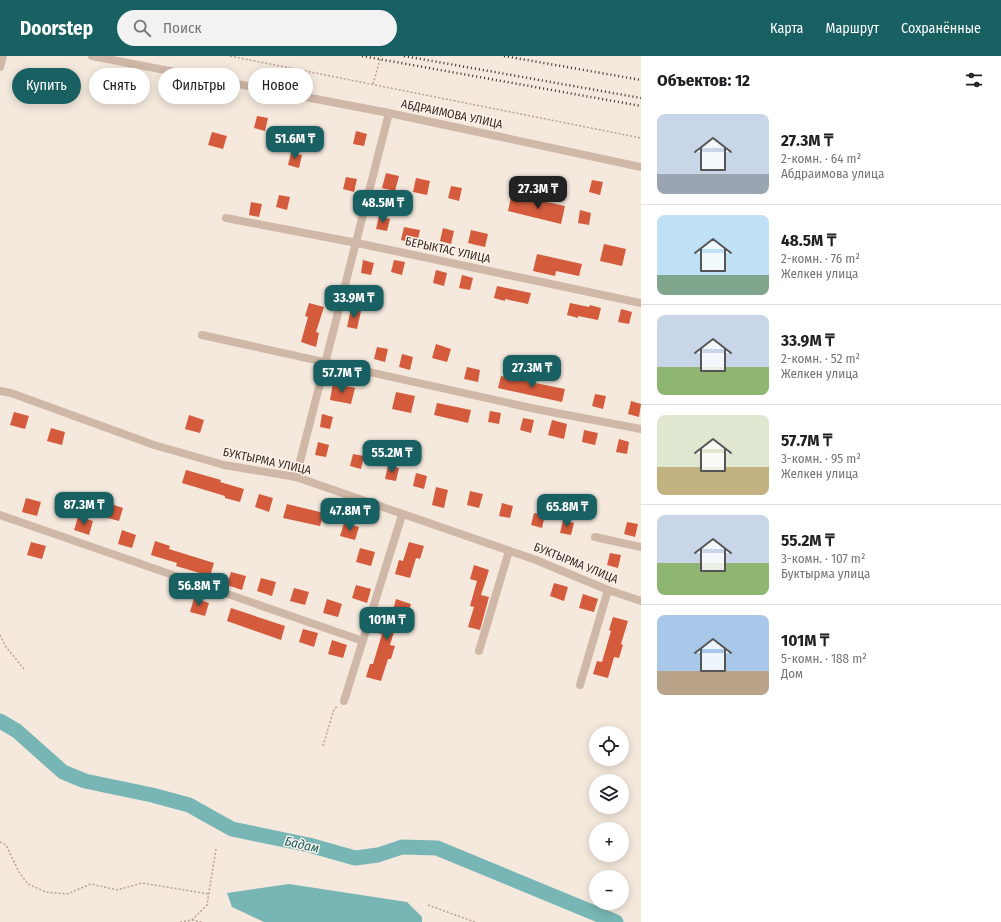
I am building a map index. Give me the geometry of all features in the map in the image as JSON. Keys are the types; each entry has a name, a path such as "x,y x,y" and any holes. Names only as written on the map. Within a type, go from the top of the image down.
{"street":[{"path":"0,67 3,56"},
{"name":"АБДРАИМОВА УЛИЦА","path":"92,56 389,113 641,167"},
{"path":"296,477 389,113"},
{"name":"БЕРЫКТАС УЛИЦА","path":"226,218 357,243 641,303"},
{"path":"202,335 536,409 641,429"},
{"name":"БУКТЫРМА УЛИЦА","path":"0,391 11,393 161,447 224,465 296,477 402,515 536,560 608,590 641,601"},
{"path":"0,515 363,641"},
{"path":"344,701 402,515"},
{"path":"595,537 641,547"},
{"path":"479,652 509,551"},
{"path":"580,685 608,590"}],"path":[{"path":"230,56 245,57 641,138"},
{"path":"373,84 382,56"},
{"path":"0,635 6,647 24,669"},
{"path":"323,746 334,709 344,701"},
{"path":"0,842 6,845 19,872 28,884 46,892 67,894 91,884 118,890 142,883 209,894"},
{"path":"192,920 208,905 216,849"},
{"path":"428,905 475,922"},
{"path":"180,922 192,920 202,922"}],"water":[{"path":"289,884 407,902 422,917 422,922 264,922 232,907 227,893"}],"building":[{"path":"257,116 268,118 265,131 254,128"},
{"path":"356,131 367,134 364,146 353,144"},
{"path":"212,132 227,136 223,149 208,145"},
{"path":"291,153 302,155 299,168 288,165"},
{"path":"386,173 399,176 395,191 382,188"},
{"path":"346,177 357,179 354,192 343,189"},
{"path":"416,178 430,181 427,195 413,192"},
{"path":"592,180 603,182 600,195 589,192"},
{"path":"451,186 462,188 459,201 448,198"},
{"path":"279,195 290,197 287,210 276,207"},
{"path":"511,197 542,204 542,201 565,206 561,224 508,211"},
{"path":"251,202 262,204 259,217 249,215"},
{"path":"580,210 591,213 589,225 578,223"},
{"path":"379,216 390,219 387,231 376,229"},
{"path":"404,227 420,230 417,244 401,240"},
{"path":"443,228 454,231 451,244 440,241"},
{"path":"471,230 488,234 485,247 468,243"},
{"path":"604,244 626,249 622,266 600,261"},
{"path":"537,254 582,264 579,276 556,271 555,276 533,271"},
{"path":"363,260 374,263 371,275 361,273"},
{"path":"394,260 405,262 402,275 391,272"},
{"path":"436,270 447,273 444,286 433,283"},
{"path":"462,275 473,278 470,290 459,288"},
{"path":"497,286 531,293 528,304 494,298"},
{"path":"309,303 324,307 316,332 319,333 316,347 301,342 308,317 305,316"},
{"path":"570,303 589,307 590,305 601,308 598,320 578,316 578,318 567,315"},
{"path":"351,309 361,311 357,329 347,327"},
{"path":"621,309 632,312 629,324 618,322"},
{"path":"436,344 451,349 447,362 432,358"},
{"path":"377,347 388,349 385,362 374,359"},
{"path":"402,354 413,357 410,370 399,367"},
{"path":"467,367 480,370 478,382 464,379"},
{"path":"501,376 565,389 562,402 498,388"},
{"path":"333,383 355,388 351,404 330,400"},
{"path":"396,392 415,396 411,413 392,409"},
{"path":"595,394 606,396 603,409 592,406"},
{"path":"631,401 641,404 639,417 628,414"},
{"path":"437,403 471,410 468,423 434,415"},
{"path":"490,411 501,413 499,424 488,422"},
{"path":"14,412 29,416 25,429 10,425"},
{"path":"322,414 333,417 330,429 320,427"},
{"path":"189,415 204,420 200,433 185,429"},
{"path":"523,418 534,420 531,433 520,430"},
{"path":"552,420 567,424 564,439 548,435"},
{"path":"51,428 65,432 62,445 47,441"},
{"path":"584,430 598,433 595,445 582,442"},
{"path":"619,439 629,442 627,454 616,452"},
{"path":"318,442 329,445 326,457 315,455"},
{"path":"353,454 364,456 361,469 350,466"},
{"path":"388,466 399,468 396,481 385,479"},
{"path":"186,470 221,480 220,482 244,489 240,502 182,483"},
{"path":"416,473 427,476 424,489 413,486"},
{"path":"436,487 448,490 444,508 432,505"},
{"path":"470,491 483,494 479,508 467,505"},
{"path":"259,494 273,498 269,512 255,507"},
{"path":"26,498 41,502 37,516 22,512"},
{"path":"108,503 123,508 119,521 104,517"},
{"path":"502,503 513,506 510,518 499,516"},
{"path":"287,504 324,513 320,526 283,518"},
{"path":"534,513 545,515 542,528 531,525"},
{"path":"78,517 93,521 89,535 74,530"},
{"path":"563,520 574,523 571,535 560,533"},
{"path":"627,522 638,524 635,537 624,534"},
{"path":"344,523 359,527 355,540 340,536"},
{"path":"122,530 136,535 132,548 118,544"},
{"path":"155,541 170,546 169,549 214,563 210,576 176,566 177,563 151,555"},
{"path":"31,542 46,546 42,559 27,555"},
{"path":"409,542 424,546 420,559 416,558 410,578 395,574 399,560 403,561"},
{"path":"360,548 375,552 371,566 356,562"},
{"path":"610,553 621,555 618,568 607,565"},
{"path":"474,565 489,570 481,595 489,597 480,630 468,627 474,607 470,606 477,581 470,579"},
{"path":"231,572 246,576 242,590 227,585"},
{"path":"261,578 276,582 272,596 257,591"},
{"path":"554,583 568,587 564,601 550,596"},
{"path":"356,585 371,589 367,603 352,598"},
{"path":"294,588 309,592 305,605 290,601"},
{"path":"583,594 598,599 594,612 579,608"},
{"path":"194,598 209,603 205,616 190,612"},
{"path":"327,599 342,604 338,617 323,613"},
{"path":"396,599 411,604 407,617 399,615 390,645 395,646 391,659 388,659 381,681 366,677 370,664 373,664 382,634 378,633 382,620 390,622"},
{"path":"231,608 285,626 281,640 227,621"},
{"path":"613,617 628,621 621,644 623,645 619,658 614,657 608,678 593,674 597,661 602,662 611,631 609,630"},
{"path":"303,629 318,633 314,647 299,642"},
{"path":"332,640 347,645 343,658 328,654"}],"waterway":[{"name":"Бадам","path":"0,721 17,731 63,772 85,781 152,795 189,805 232,829 309,845 355,858 378,855 402,847 437,848 616,922"}],"railway":[{"path":"362,56 641,106"},
{"path":"404,56 641,98"},
{"path":"504,56 641,80"}]}
